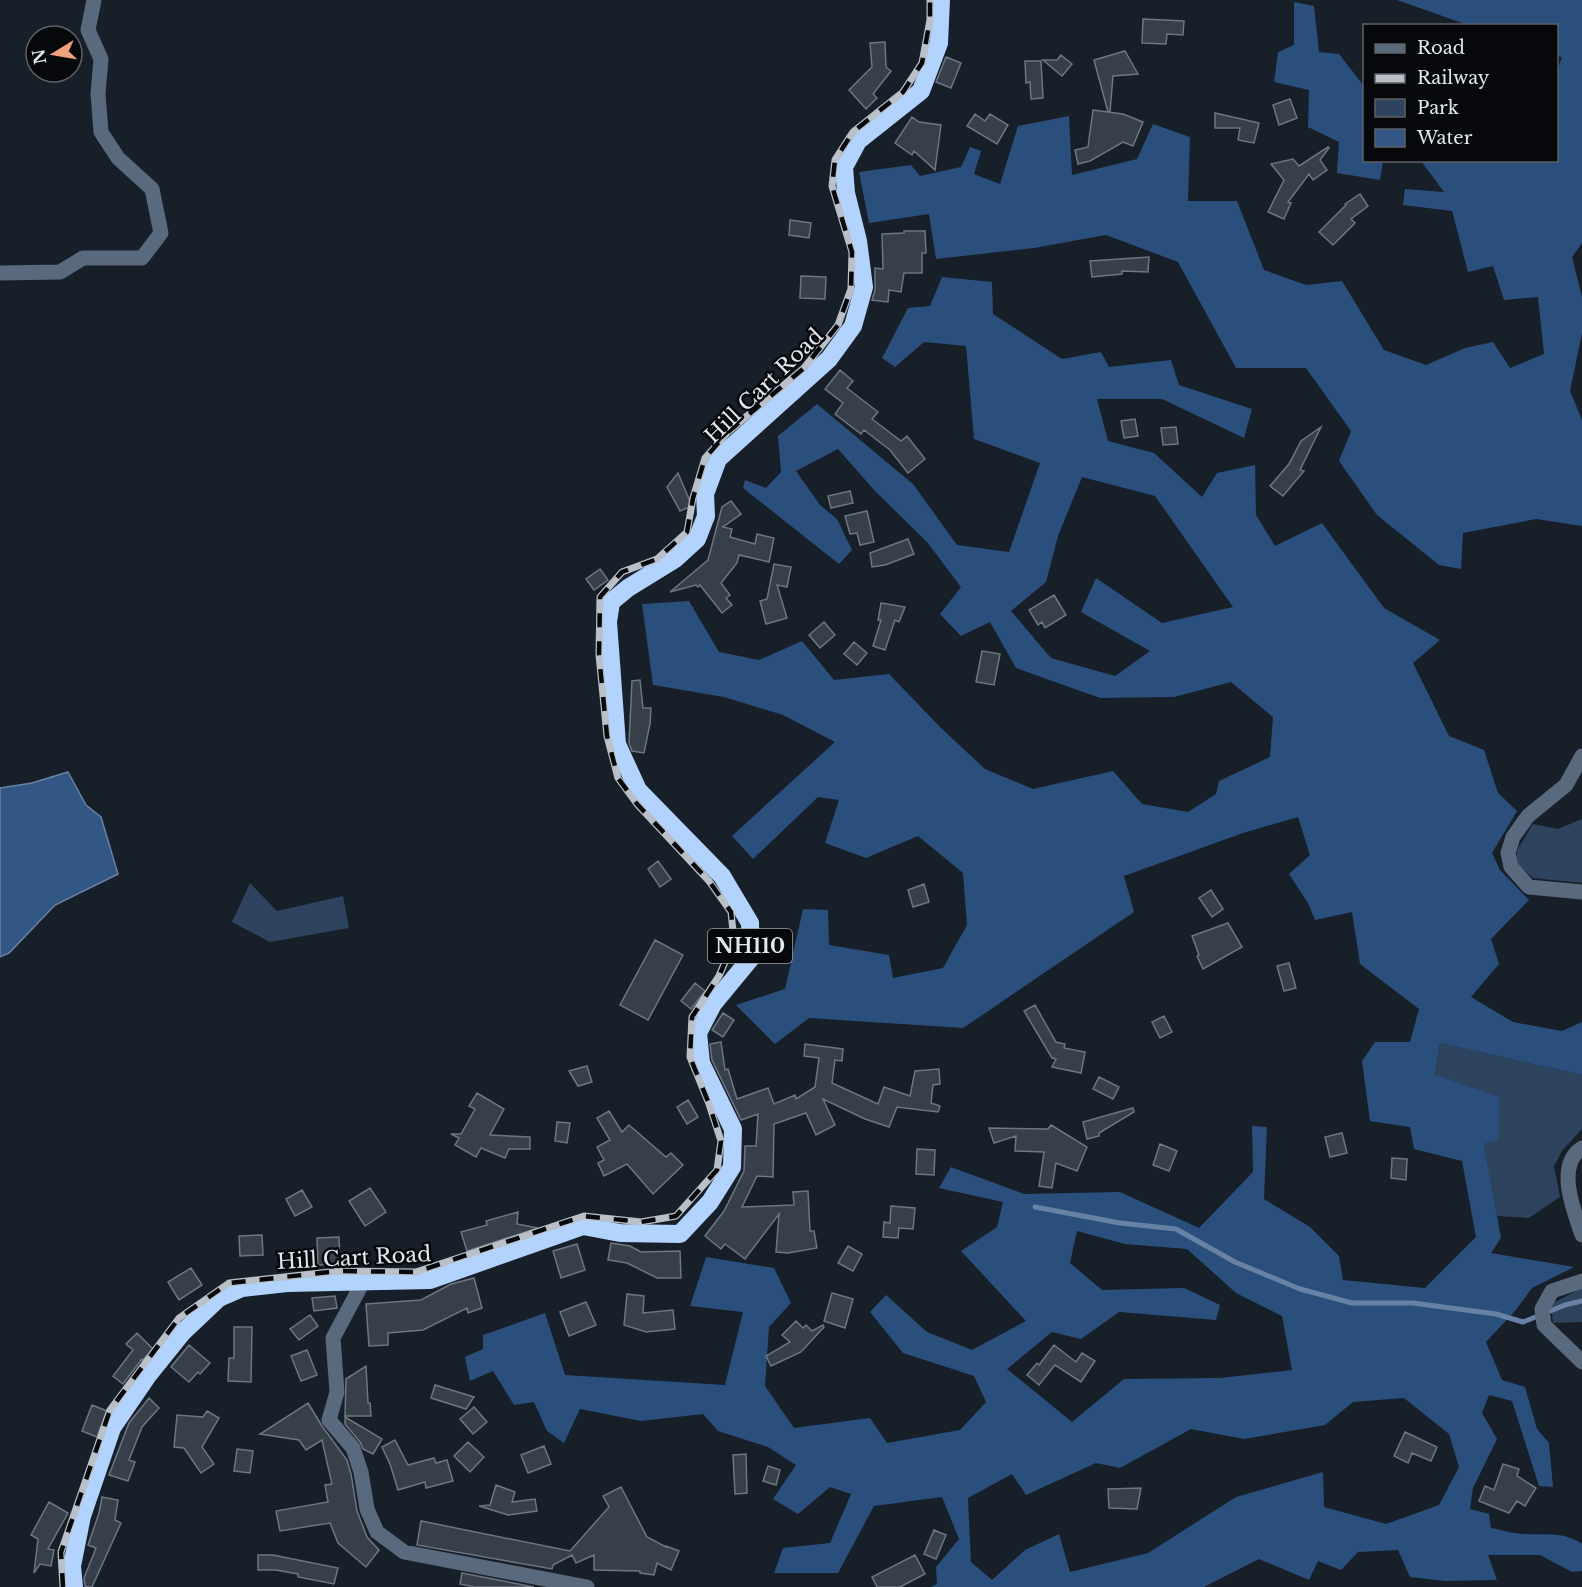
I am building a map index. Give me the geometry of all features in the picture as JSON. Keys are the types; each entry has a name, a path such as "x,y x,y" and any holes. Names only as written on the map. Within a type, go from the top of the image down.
{"highway":[{"name":"Hill Cart Road","path":"74,1587 72,1566 82,1516 112,1428 149,1374 182,1333 219,1298 242,1288 288,1283 430,1280 583,1226 620,1233 680,1234 710,1202 732,1167 733,1129 701,1063 698,1034 713,1004 751,958 750,923 723,876 638,790 617,744 608,622 611,602 628,588 675,558 698,539 706,516 705,494 718,459 822,366 853,326 864,287 858,241 846,194 844,167 858,141 921,91 939,43 941,0"}],"street":[{"path":"0,273 60,272 83,258 142,258 161,233 152,189 118,158 101,132 98,94 101,59 88,30 94,0"},
{"path":"1582,756 1566,785 1528,816 1514,837 1508,853 1510,867 1529,887 1582,892"},
{"path":"1582,1148 1575,1152 1568,1168 1570,1196 1582,1235"},
{"path":"1582,1281 1552,1291 1543,1317 1582,1362"},
{"path":"363,1282 333,1338 337,1392 329,1420 352,1448 361,1472 367,1509 377,1532 404,1552 586,1587"}],"green space":[{"path":"1582,819 1582,883 1533,878 1516,863 1517,850 1533,824 1558,829"},
{"path":"250,883 277,911 343,896 349,928 270,942 232,922"},
{"path":"1440,1043 1582,1075 1582,1129 1562,1151 1554,1166 1560,1197 1529,1218 1497,1216 1484,1143 1435,1076"},
{"path":"1582,1288 1582,1322 1553,1323 1551,1304"}],"shaded area":[{"path":"1397,0 1582,0 1582,243 1572,257 1582,297 1582,333 1570,391 1582,420 1582,526 1536,519 1463,533 1461,569 1439,565 1377,515 1339,461 1351,431 1306,368 1236,368 1178,262 1106,235 1034,248 936,259 929,214 869,223 859,172 911,165 920,176 961,167 970,147 981,151 974,174 1000,184 1018,126 1069,116 1072,175 1137,159 1153,124 1190,137 1188,201 1237,201 1264,270 1306,285 1342,281 1384,350 1426,365 1465,348 1493,342 1510,368 1544,354 1538,297 1504,300 1493,266 1468,272 1452,211 1403,205 1405,189 1444,192 1422,162 1558,162 1558,68 1562,57 1558,56 1558,24 1465,24"},
{"path":"1294,2 1314,6 1319,52 1339,54 1363,85 1363,162 1383,162 1380,180 1337,173 1339,142 1308,127 1309,90 1274,82 1278,52 1294,45"},
{"path":"942,277 992,282 993,314 1062,359 1101,352 1109,367 1171,360 1179,385 1252,409 1244,438 1162,399 1097,399 1108,441 1154,453 1202,497 1217,473 1255,465 1256,515 1275,546 1322,523 1384,608 1440,640 1413,663 1449,736 1484,750 1498,793 1517,811 1492,853 1500,870 1529,900 1491,939 1499,964 1471,997 1513,1022 1562,1031 1582,1022 1582,1075 1440,1043 1435,1075 1499,1097 1498,1141 1484,1143 1501,1238 1491,1253 1574,1267 1532,1288 1515,1311 1486,1342 1502,1380 1525,1387 1537,1429 1549,1443 1553,1487 1539,1486 1512,1401 1489,1395 1482,1413 1497,1439 1473,1488 1470,1509 1489,1514 1491,1528 1521,1534 1561,1535 1575,1540 1582,1544 1582,1571 1572,1572 1540,1555 1488,1555 1497,1580 1445,1581 1410,1577 1398,1550 1358,1552 1341,1570 1318,1561 1309,1580 1259,1559 1204,1587 931,1587 937,1584 936,1567 959,1539 942,1497 874,1506 838,1573 774,1573 783,1548 830,1543 851,1494 830,1487 798,1514 773,1499 796,1465 768,1447 718,1431 703,1414 641,1421 580,1409 564,1443 547,1431 534,1402 514,1405 493,1371 470,1381 465,1357 483,1349 483,1335 545,1313 565,1375 725,1385 743,1312 690,1306 706,1257 774,1268 791,1303 769,1327 765,1386 794,1428 870,1418 887,1443 960,1430 986,1402 974,1376 903,1353 870,1312 886,1295 927,1332 972,1350 1026,1321 961,1251 997,1227 1003,1202 939,1188 951,1167 1024,1194 1120,1192 1199,1228 1253,1172 1252,1126 1267,1127 1264,1199 1310,1227 1339,1256 1343,1280 1425,1288 1476,1237 1462,1161 1414,1149 1410,1127 1370,1121 1362,1061 1375,1042 1410,1042 1419,1009 1360,964 1352,912 1315,920 1308,903 1289,874 1310,855 1298,817 1243,833 1124,876 1134,912 963,1028 809,1018 775,1044 736,1005 785,989 803,909 828,910 829,945 889,955 893,978 943,968 967,925 963,873 918,836 866,858 825,843 839,800 818,797 753,859 732,836 835,742 783,715 724,697 653,685 642,604 689,601 719,652 759,660 802,641 834,680 889,674 942,729 985,769 1033,789 1113,771 1142,804 1188,812 1216,794 1219,781 1270,757 1273,717 1231,682 1174,697 1100,698 1016,668 990,622 961,636 940,614 961,587 927,542 875,491 838,449 796,471 820,505 837,519 852,550 839,564 743,488 745,480 766,488 781,472 778,436 817,404 913,484 957,545 1009,552 1040,463 974,439 966,346 924,342 895,367 882,358 908,308 930,306","holes":["1082,477 1155,496 1233,607 1162,623 1096,578 1081,612 1150,651 1115,676 1051,658 1011,611 1046,582 1058,536","1077,1231 1125,1244 1187,1249 1236,1293 1282,1316 1292,1370 1220,1378 1124,1379 1072,1422 1007,1369 1052,1332 1081,1339 1119,1312 1216,1320 1220,1305 1184,1288 1102,1290 1070,1263","1404,1398 1449,1434 1459,1467 1439,1505 1386,1524 1324,1507 1323,1472 1236,1497 1148,1553 1070,1572 1059,1534 1025,1550 992,1580 971,1562 968,1498 1012,1474 1026,1495 1096,1463 1120,1468 1191,1429 1244,1439 1325,1425 1353,1402"]}],"water":[{"path":"68,772 86,805 101,817 118,874 55,905 9,953 0,957 0,788 32,783"}],"building":[{"path":"1143,19 1184,21 1183,35 1167,34 1166,44 1142,43"},
{"path":"885,42 886,67 891,71 873,94 877,98 866,109 849,90 872,67 870,43"},
{"path":"1125,51 1138,74 1113,76 1110,112 1108,112 1094,60"},
{"path":"1061,55 1072,64 1062,76 1043,60 1057,60"},
{"path":"946,57 961,63 951,88 936,82"},
{"path":"1025,61 1041,61 1043,98 1031,99 1030,82 1026,83"},
{"path":"1290,99 1297,118 1279,125 1273,105"},
{"path":"1093,110 1123,114 1143,122 1133,146 1123,142 1090,161 1078,164 1075,150 1088,147"},
{"path":"1215,113 1259,123 1254,143 1238,140 1240,128 1215,128"},
{"path":"975,114 985,121 990,114 1008,125 997,144 967,126"},
{"path":"912,117 919,122 941,125 935,170 914,151 912,155 895,143"},
{"path":"1328,147 1320,160 1327,170 1313,180 1309,174 1288,202 1291,203 1284,219 1268,212 1284,180 1271,164 1293,159 1299,166"},
{"path":"1360,194 1368,206 1351,219 1355,223 1333,245 1319,232 1345,204"},
{"path":"790,220 811,223 809,238 789,235"},
{"path":"904,231 925,231 926,253 922,253 922,273 904,273 901,292 889,290 888,302 872,300 875,290 875,268 883,269 882,234 904,233"},
{"path":"1149,257 1148,272 1122,271 1122,274 1092,277 1090,261"},
{"path":"801,276 826,277 825,299 800,298"},
{"path":"840,370 853,381 847,388 878,412 872,419 901,441 907,436 925,459 908,473 890,450 864,430 861,434 835,414 843,403 825,389"},
{"path":"1135,419 1138,436 1124,438 1121,421"},
{"path":"1176,427 1178,444 1163,445 1161,428"},
{"path":"1321,427 1300,470 1304,471 1283,496 1270,486 1289,464 1301,441"},
{"path":"678,473 692,506 680,511 667,487"},
{"path":"850,491 853,503 831,508 828,496"},
{"path":"731,501 741,514 723,527 732,529 730,537 755,544 757,534 774,538 769,562 739,555 737,563 721,583 730,595 726,598 732,605 722,613 700,585 670,592 708,560 722,507"},
{"path":"867,511 874,542 860,545 857,533 850,534 845,516"},
{"path":"908,539 914,554 885,565 872,567 870,553"},
{"path":"774,564 791,567 787,587 777,585 787,618 766,624 760,601 767,599"},
{"path":"600,569 608,580 594,590 586,579"},
{"path":"1054,595 1066,615 1045,628 1042,622 1038,625 1029,610"},
{"path":"881,603 905,607 899,622 895,620 885,650 873,646 881,620 878,620"},
{"path":"824,622 835,635 820,648 809,635"},
{"path":"854,642 867,653 857,665 844,654"},
{"path":"982,651 1000,654 994,685 976,682"},
{"path":"640,680 643,708 651,708 644,753 632,751 629,743 632,681"},
{"path":"658,861 671,879 660,887 648,869"},
{"path":"924,884 929,902 913,907 908,890"},
{"path":"1211,890 1223,909 1212,917 1199,898"},
{"path":"1228,923 1242,947 1203,969 1192,936"},
{"path":"655,940 683,955 648,1020 620,1005"},
{"path":"1289,963 1296,988 1284,991 1277,966"},
{"path":"695,983 705,991 691,1009 681,1001"},
{"path":"1035,1005 1056,1042 1065,1044 1064,1048 1085,1052 1081,1073 1052,1067 1056,1059 1052,1058 1024,1011"},
{"path":"723,1013 734,1020 723,1037 712,1030"},
{"path":"1164,1016 1172,1032 1160,1038 1152,1022"},
{"path":"721,1042 725,1070 728,1069 737,1099 768,1088 774,1104 795,1095 796,1099 815,1087 819,1058 804,1056 805,1044 843,1049 842,1061 835,1060 832,1083 878,1104 884,1087 910,1096 915,1071 939,1069 940,1084 933,1085 931,1103 940,1106 938,1112 897,1107 889,1127 865,1119 823,1099 835,1125 816,1135 806,1113 774,1124 773,1177 757,1176 742,1207 794,1205 793,1192 808,1191 810,1231 814,1231 817,1248 788,1253 776,1252 779,1214 745,1259 725,1244 721,1249 705,1236 724,1211 744,1171 745,1146 756,1146 758,1114 741,1120 712,1060 710,1044"},
{"path":"587,1066 592,1082 578,1086 569,1071"},
{"path":"1099,1077 1119,1087 1113,1099 1093,1089"},
{"path":"477,1093 504,1109 490,1135 530,1137 530,1149 509,1149 505,1158 481,1148 476,1157 455,1145 459,1138 451,1134 461,1134 475,1109 469,1106"},
{"path":"688,1100 698,1117 687,1124 677,1107"},
{"path":"1133,1108 1134,1112 1099,1133 1099,1136 1087,1139 1083,1122"},
{"path":"609,1111 622,1132 629,1125 666,1157 671,1153 683,1165 653,1194 627,1164 604,1176 598,1163 604,1160 597,1147 610,1140 597,1118"},
{"path":"557,1122 570,1123 567,1143 555,1141"},
{"path":"1051,1125 1087,1147 1077,1171 1056,1163 1052,1188 1039,1186 1044,1152 1015,1151 1016,1136 994,1143 989,1128 1048,1129"},
{"path":"1342,1133 1347,1153 1330,1157 1325,1137"},
{"path":"1160,1144 1177,1151 1169,1171 1153,1165"},
{"path":"917,1149 935,1150 934,1175 916,1174"},
{"path":"1392,1158 1407,1159 1406,1180 1391,1178"},
{"path":"370,1188 386,1212 365,1226 349,1201"},
{"path":"302,1190 312,1207 295,1216 286,1199"},
{"path":"891,1206 915,1208 913,1229 899,1228 898,1238 883,1237 884,1222 890,1223"},
{"path":"518,1212 517,1224 538,1228 467,1251 461,1232 487,1225 486,1221"},
{"path":"262,1235 263,1255 240,1256 239,1236"},
{"path":"339,1237 340,1264 318,1265 317,1238"},
{"path":"611,1243 630,1246 641,1252 680,1251 681,1278 657,1278 627,1263 608,1260"},
{"path":"577,1244 585,1270 561,1278 553,1251"},
{"path":"848,1246 862,1254 853,1271 838,1263"},
{"path":"191,1268 202,1285 179,1300 168,1282"},
{"path":"474,1278 482,1308 468,1313 467,1308 423,1330 388,1333 388,1345 369,1346 366,1304 421,1300 451,1284"},
{"path":"832,1293 853,1299 845,1328 824,1321"},
{"path":"627,1294 644,1296 643,1313 673,1310 675,1329 646,1332 624,1325"},
{"path":"335,1296 337,1308 314,1311 312,1298"},
{"path":"586,1302 596,1325 569,1336 560,1312"},
{"path":"310,1315 318,1326 299,1340 290,1329"},
{"path":"796,1321 803,1328 806,1325 812,1331 823,1325 824,1327 801,1352 771,1366 766,1356 790,1342 782,1335"},
{"path":"234,1327 252,1327 251,1382 228,1381 229,1358 234,1358"},
{"path":"137,1333 153,1349 142,1359 123,1384 113,1376 133,1350 126,1344"},
{"path":"189,1345 210,1363 189,1382 171,1367"},
{"path":"1054,1345 1076,1362 1082,1353 1095,1361 1081,1382 1055,1365 1039,1385 1027,1375 1037,1363 1039,1365"},
{"path":"307,1350 317,1375 301,1381 291,1356"},
{"path":"366,1366 371,1416 345,1416 346,1379"},
{"path":"435,1385 474,1397 466,1409 431,1398"},
{"path":"149,1398 159,1408 142,1427 129,1460 135,1462 128,1481 109,1475 129,1423"},
{"path":"308,1403 347,1460 357,1511 367,1537 379,1550 366,1567 338,1543 330,1523 280,1531 276,1511 328,1502 325,1485 332,1484 322,1440 306,1450 299,1440 260,1434"},
{"path":"92,1405 107,1411 97,1437 82,1431"},
{"path":"474,1407 487,1422 473,1434 460,1419"},
{"path":"207,1411 219,1418 202,1447 214,1464 201,1473 184,1448 174,1447 177,1415 203,1417"},
{"path":"345,1417 382,1439 373,1454 363,1449 345,1424"},
{"path":"1405,1432 1437,1447 1431,1461 1412,1453 1408,1463 1394,1456"},
{"path":"395,1440 408,1465 434,1458 436,1463 447,1460 453,1481 426,1488 425,1482 398,1490 382,1447"},
{"path":"468,1442 484,1457 470,1472 454,1456"},
{"path":"544,1446 551,1464 528,1473 521,1455"},
{"path":"237,1449 253,1451 250,1473 234,1471"},
{"path":"746,1454 747,1493 735,1494 733,1455"},
{"path":"1503,1464 1519,1469 1517,1476 1536,1488 1525,1506 1517,1501 1509,1513 1479,1501 1485,1486 1494,1490"},
{"path":"768,1466 780,1470 776,1485 763,1481"},
{"path":"496,1485 515,1492 512,1502 535,1499 537,1511 508,1515 479,1506 490,1505"},
{"path":"621,1487 647,1537 679,1551 671,1570 657,1563 654,1575 640,1573 640,1571 594,1570 594,1555 576,1563 572,1555 553,1565 552,1569 417,1545 421,1521 570,1551 609,1507 603,1496"},
{"path":"1141,1488 1137,1509 1109,1508 1108,1489"},
{"path":"102,1497 118,1500 115,1520 121,1523 92,1587 88,1587 85,1586 84,1578 96,1548 88,1545"},
{"path":"49,1502 68,1513 48,1549 54,1550 51,1566 40,1564 34,1573 38,1539 31,1535"},
{"path":"934,1530 946,1535 936,1559 924,1554"},
{"path":"258,1555 273,1555 338,1568 334,1584 298,1577 298,1574 258,1570"},
{"path":"915,1555 925,1574 900,1587 877,1587 872,1577"},
{"path":"462,1573 534,1587 474,1587 460,1584"}],"waterway":[{"path":"1035,1207 1120,1223 1176,1229 1235,1262 1300,1289 1352,1303 1413,1303 1496,1314 1523,1322 1565,1305 1582,1301"}],"railway":[{"path":"63,1587 61,1552 110,1410 179,1318 229,1283 339,1271 416,1272 584,1216 641,1222 676,1216 717,1170 721,1141 690,1057 692,1017 719,976 734,941 731,912 709,881 637,804 618,778 607,736 599,655 600,597 622,572 657,559 687,532 693,498 705,458 728,432 804,368 838,325 851,289 852,252 832,186 835,160 853,132 903,92 922,63 930,20 930,0"}]}
